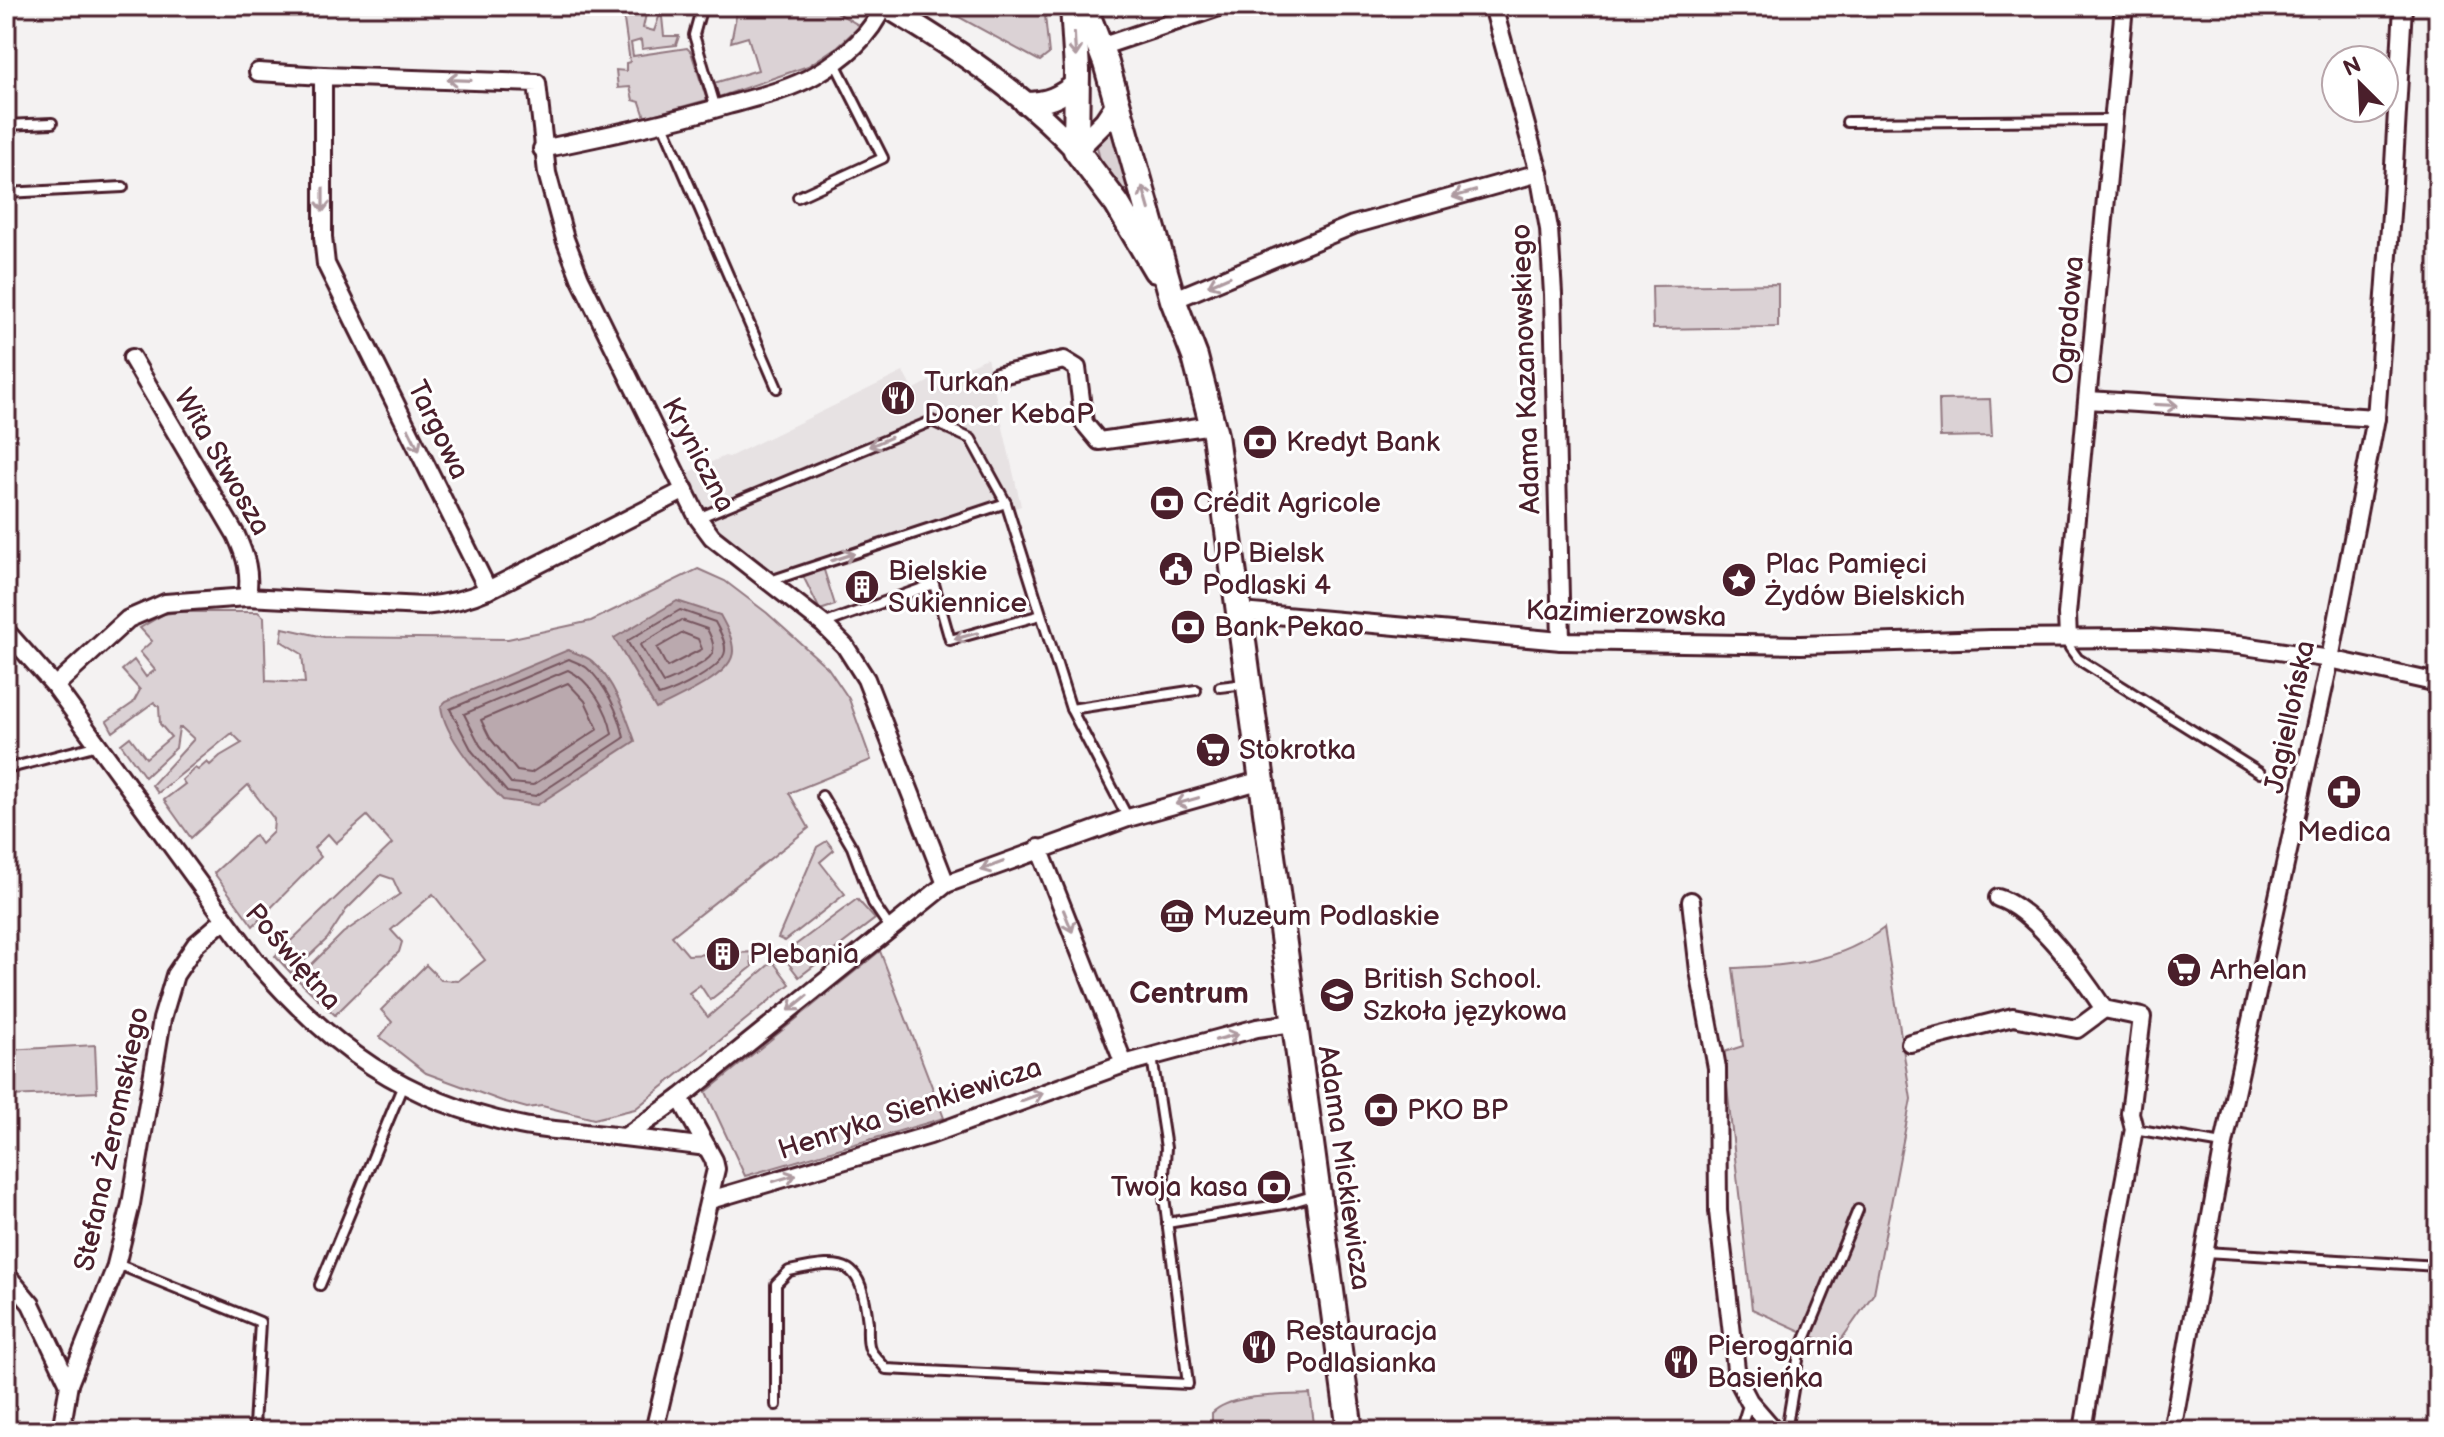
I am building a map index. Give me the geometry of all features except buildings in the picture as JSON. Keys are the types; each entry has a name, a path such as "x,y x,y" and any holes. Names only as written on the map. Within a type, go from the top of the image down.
{"main road":[{"path":"1073,6 1076,150"},
{"name":"Adama Mickiewicza","path":"1084,6 1100,47 1173,300 1195,357 1213,425 1251,683 1350,1431"},
{"name":"Adama Mickiewicza","path":"1076,150 1117,204 1173,300"}],"street":[{"path":"542,149 663,124 788,87 835,63 872,29 884,6 935,36 1025,103 1076,150 1105,121 1117,103"},
{"path":"1100,47 1222,6"},
{"name":"Adama Kazanowskiego","path":"1493,6 1539,173 1549,229 1561,641"},
{"name":"Ogrodowa","path":"2068,639 2067,614 2124,6"},
{"name":"Jagiellońska","path":"2172,1431 2224,1144 2330,659 2376,418 2403,6"},
{"path":"258,72 323,76"},
{"name":"Kryniczna","path":"323,76 537,83 542,149 553,200 580,278 698,518 712,537 823,624 845,646 866,679 946,884"},
{"name":"Targowa","path":"323,76 323,237 326,264 488,590"},
{"path":"1025,103 1051,101 1077,83"},
{"path":"1173,300 1353,225 1539,173"},
{"name":"Wita Stwosza","path":"132,358 236,535 248,560 250,581 247,597"},
{"path":"997,376 1064,360 1077,368 1084,423 1099,441 1213,425"},
{"path":"2088,400 2376,418"},
{"path":"55,686 128,619 165,603 247,597 423,606 465,600 685,490"},
{"name":"Kazimierzowska","path":"1241,612 1561,641 1828,645 2148,638 2238,645 2330,659 2438,683"},
{"name":"Poświętna","path":"6,631 55,686 225,919 283,993 327,1035 403,1085 441,1102 521,1126 707,1147"},
{"path":"625,1137 680,1098 946,884 1128,818 1262,780"},
{"path":"1039,848 1124,1064"},
{"path":"1998,898 2020,908 2086,982 2104,1009 2142,1017 2130,1113 2134,1129 2083,1431"},
{"path":"1691,901 1699,971 1717,1068 1718,1211 1737,1378 1749,1401 1775,1431"},
{"name":"Stefana Żeromskiego","path":"61,1431 69,1384 116,1263 131,1204 162,1019 175,975 196,944 225,919"},
{"path":"1910,1043 2013,1017 2077,1029 2104,1009"},
{"name":"Henryka Sienkiewicza","path":"710,1200 930,1135 1124,1064 1257,1028 1294,1023"},
{"path":"654,1431 716,1169 680,1098"},
{"path":"6,1274 31,1304 69,1384"}],"lane":[{"path":"702,6 694,35 716,109"},
{"path":"798,197 883,158 835,63"},
{"path":"1847,122 2114,120"},
{"path":"6,125 52,123"},
{"path":"663,124 777,388"},
{"path":"6,193 123,187"},
{"path":"698,518 932,421 971,439 1006,503 1071,709 1128,818"},
{"path":"769,581 1006,503"},
{"path":"823,624 934,584 950,640 1041,615"},
{"path":"2068,639 2073,655 2078,659 2260,773"},
{"path":"1220,687 1251,683"},
{"path":"1071,709 1196,690"},
{"path":"6,769 99,745"},
{"path":"822,796 852,847 873,903 890,928"},
{"path":"776,1405 776,1284 789,1271 835,1266 847,1267 858,1277 864,1290 870,1349 886,1369 1188,1384 1163,1189 1166,1148 1152,1057"},
{"path":"320,1285 403,1085"},
{"path":"2134,1129 2224,1144"},
{"path":"1167,1223 1289,1203 1318,1195"},
{"path":"1786,1431 1799,1354 1858,1210"},
{"path":"2204,1252 2438,1266"},
{"path":"116,1263 260,1322 254,1426"},
{"path":"1740,1431 1749,1401"}],"shaded area":[{"path":"622,6 641,6 639,12 646,14 643,28 654,31 659,17 662,17 664,36 679,36 676,45 642,49 641,40 631,43 633,56 687,48 707,100 645,117 640,102 633,100 630,87 618,88 616,70 626,71 626,63 630,62"},
{"path":"738,6 826,6 860,26 838,46 808,66 719,97 714,83 758,70 748,37 731,42"},
{"path":"950,6 978,6 991,12 993,6 1044,6 1049,54 1040,61 948,11"},
{"path":"1115,125 1139,219 1100,160 1096,142"},
{"path":"1778,284 1778,327 1653,329 1652,286"},
{"path":"987,358 1021,506 772,584 712,537 678,477 729,457 903,372 913,390 933,379 933,375 943,371 945,376"},
{"path":"1990,399 1992,436 1940,437 1939,400"},
{"path":"823,567 835,605 820,610 802,574"},
{"path":"698,569 725,581 767,613 828,668 849,699 871,760 789,793 809,828 672,936 688,955 758,952 751,957 752,967 710,1000 700,985 689,993 708,1017 771,963 790,984 635,1109 594,1119 542,1106 527,1108 502,1101 426,1073 380,1037 392,1022 381,1010 426,965 441,980 458,981 485,960 433,894 391,930 402,942 399,952 335,1015 297,979 343,933 400,894 393,879 381,875 346,910 327,939 291,973 275,956 392,844 367,816 336,843 328,834 314,848 321,857 253,926 214,873 255,835 261,844 273,832 274,819 248,785 191,838 164,800 185,784 182,780 195,768 198,770 207,762 210,765 242,743 232,733 158,793 152,785 194,739 179,728 176,748 145,777 121,744 130,737 146,758 171,737 160,724 159,707 154,702 113,732 107,721 133,703 140,690 122,670 134,660 146,677 155,670 140,652 152,641 140,628 164,614 258,612 264,617 266,681 305,683 302,654 281,641 283,628 324,637 508,639 591,621"},
{"path":"827,841 834,850 820,862 845,894 785,941 778,938 817,847"},
{"path":"857,899 875,919 799,977 782,955"},
{"path":"1884,928 1911,1099 1874,1293 1836,1347 1752,1309 1724,1060 1724,1052 1743,1046 1733,968 1793,964 1831,956"},
{"path":"880,951 944,1118 745,1176 706,1092"},
{"path":"95,1045 97,1092 10,1096 7,1050"},
{"path":"1310,1394 1315,1431 1212,1431 1212,1413 1232,1402"}],"water":[{"path":"677,601 720,615 733,651 731,660 714,677 656,709 614,638"},
{"path":"568,650 590,659 607,678 635,741 537,805 503,800 456,743 441,706 446,701"}],"place":[{"name":"Turkan Doner KebaP","path":"898,398"},
{"name":"Kredyt Bank","path":"1260,442"},
{"name":"Crédit Agricole","path":"1167,503"},
{"name":"UP Bielsk Podlaski 4","path":"1176,569"},
{"name":"Plac Pamięci Żydów Bielskich","path":"1739,580"},
{"name":"Bielskie Sukiennice","path":"862,587"},
{"name":"Bank Pekao","path":"1188,627"},
{"name":"Stokrotka","path":"1213,750"},
{"name":"Medica","path":"2344,792"},
{"name":"Muzeum Podlaskie","path":"1177,916"},
{"name":"Plebania","path":"723,954"},
{"name":"Arhelan","path":"2184,970"},
{"name":"British School. Szkoła językowa","path":"1337,995"},
{"name":"PKO BP","path":"1381,1110"},
{"name":"Twoja kasa","path":"1274,1187"},
{"name":"Restauracja Podlasianka","path":"1259,1347"},
{"name":"Pierogarnia Basieńka","path":"1681,1362"}],"district":[{"name":"Centrum","path":"1189,994"}]}
